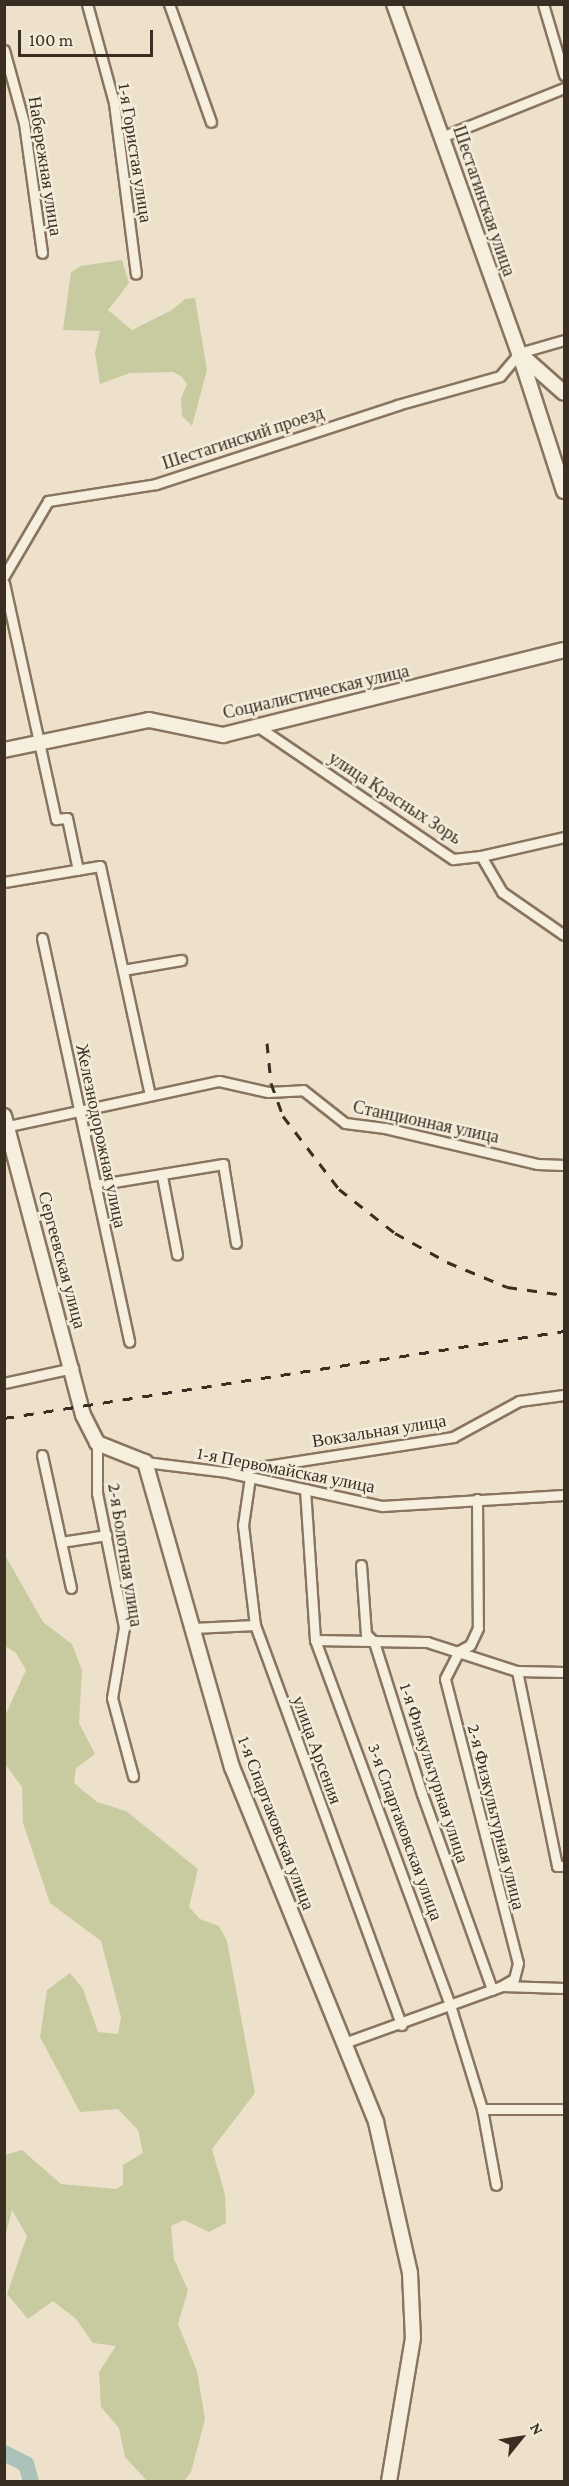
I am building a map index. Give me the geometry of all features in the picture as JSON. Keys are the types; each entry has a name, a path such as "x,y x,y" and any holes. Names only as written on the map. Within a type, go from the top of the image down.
{"street":[{"name":"1-я Гористая улица","path":"87,4 114,103 136,274"},
{"path":"169,4 211,123"},
{"name":"Шестагинская улица","path":"394,4 444,136 519,353 564,393"},
{"path":"543,4 564,75"},
{"name":"Набережная улица","path":"4,50 24,123 42,254"},
{"path":"444,136 564,88"},
{"path":"564,340 519,353 564,491"},
{"name":"Шестагинский проезд","path":"4,576 48,501 156,484 385,409 500,376 519,353"},
{"path":"4,583 37,743 56,819 67,818 78,870"},
{"name":"Социалистическая улица","path":"4,750 149,720 223,735 564,650"},
{"name":"улица Красных Зорь","path":"257,726 453,859 481,856 502,892 564,935"},
{"path":"481,856 564,837"},
{"path":"4,882 100,866 150,1095"},
{"name":"Железнодорожная улица","path":"42,938 129,1342"},
{"path":"123,970 181,960"},
{"name":"Станционная улица","path":"5,1123 79,1111 219,1081 268,1092 303,1090 345,1123 385,1128 537,1164 564,1165"},
{"name":"Сергеевская улица","path":"5,1123 73,1368 83,1414 97,1443"},
{"path":"95,1185 162,1176 223,1164 236,1243"},
{"path":"162,1176 177,1255"},
{"path":"4,1383 73,1368"},
{"name":"Вокзальная улица","path":"227,1472 453,1437 519,1401 564,1395"},
{"path":"97,1443 145,1462"},
{"name":"2-я Болотная улица","path":"97,1443 97,1493 124,1627 112,1698 133,1776"},
{"path":"42,1455 71,1588"},
{"name":"1-я Первомайская улица","path":"145,1462 227,1472 382,1506 564,1495"},
{"name":"1-я Спартаковская улица","path":"145,1462 232,1767 376,2122 410,2273 413,2338 389,2481"},
{"name":"улица Арсения","path":"250,1477 243,1525 255,1625 401,2025"},
{"name":"3-я Спартаковская улица","path":"305,1489 315,1640 451,2008 482,2109 496,2185"},
{"name":"2-я Физкультурная улица","path":"477,1499 478,1628 471,1645 459,1651 445,1679 518,1962 514,1979 502,1986"},
{"path":"61,1542 106,1535"},
{"name":"1-я Физкультурная улица","path":"361,1565 366,1634 374,1642 422,1794 492,1990"},
{"path":"193,1628 255,1625"},
{"path":"315,1640 427,1642 517,1671 564,1672"},
{"path":"517,1671 561,1866"},
{"path":"344,2043 451,2008 502,1986 564,1988"},
{"path":"482,2109 564,2109"}],"green space":[{"path":"122,260 129,283 108,310 132,330 172,310 185,299 195,298 207,370 192,426 182,416 181,399 187,384 181,376 173,372 130,373 100,384 95,353 100,331 63,330 71,272 81,266"},
{"path":"5,1555 43,1622 72,1644 82,1670 79,1723 95,1754 76,1768 74,1783 97,1802 126,1811 198,1869 189,1907 200,1919 219,1926 227,1941 255,2093 212,2149 225,2195 226,2223 209,2232 184,2220 171,2226 174,2259 188,2290 178,2324 197,2371 205,2419 191,2472 184,2481 147,2481 125,2457 119,2428 101,2407 99,2372 116,2346 93,2343 76,2319 53,2301 28,2319 7,2294 27,2236 12,2210 5,2237 5,2155 22,2150 61,2184 116,2189 123,2185 123,2165 143,2153 138,2130 118,2109 80,2112 40,2037 47,1990 70,1973 83,1989 98,2032 118,2034 121,2017 101,1941 50,1903 23,1823 22,1787 5,1764 5,1716 26,1670 16,1653 5,1646"}],"waterway":[{"path":"4,2453 26,2464 31,2482"}],"railway":[{"path":"267,1043 271,1083 283,1116 339,1189 395,1233 447,1262 507,1287 564,1295"},
{"path":"4,1418 564,1331"}]}
